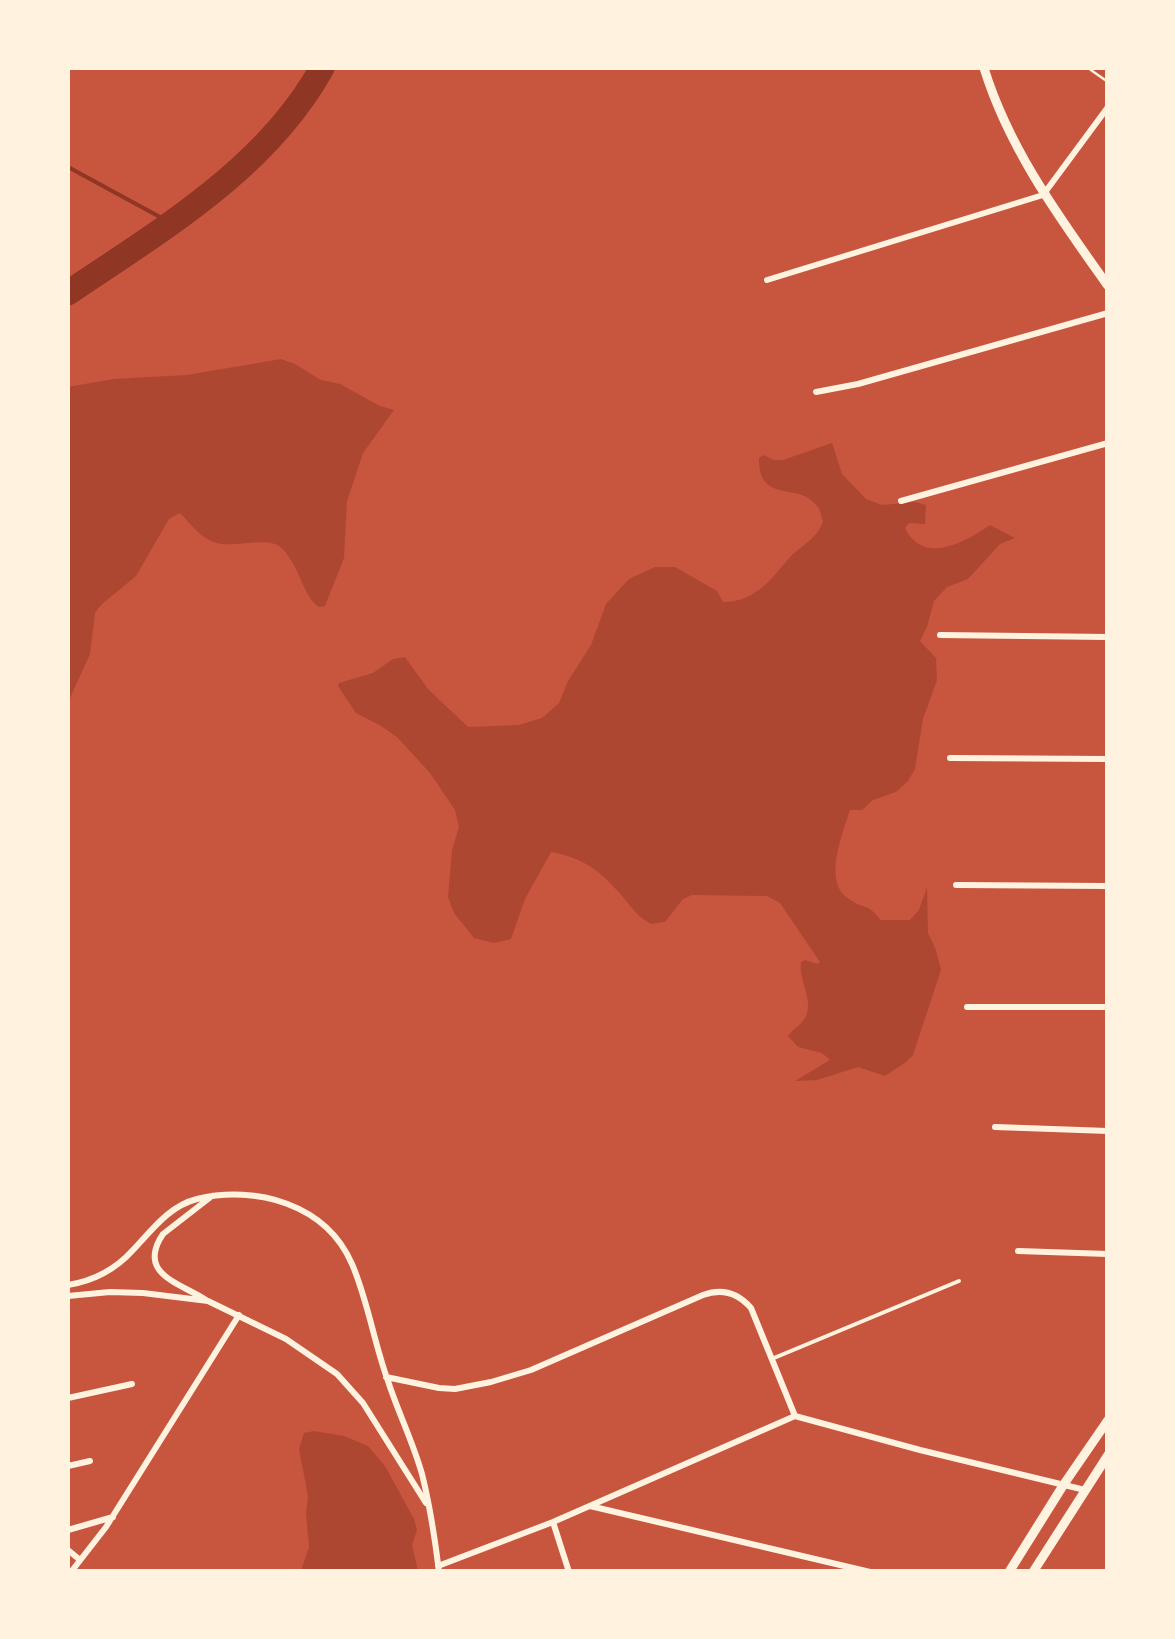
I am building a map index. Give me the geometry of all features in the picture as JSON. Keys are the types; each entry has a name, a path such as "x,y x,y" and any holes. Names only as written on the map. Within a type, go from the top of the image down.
{"street":[{"path":"984,68 1004,124 1044,196 1108,286"},
{"path":"767,280 1044,196 1108,107"},
{"path":"816,392 858,384 1108,313"},
{"path":"901,501 1108,442"},
{"path":"940,634 1108,637"},
{"path":"950,758 1108,759"},
{"path":"956,885 1108,886"},
{"path":"967,1007 1108,1007"},
{"path":"995,1127 1108,1131"},
{"path":"68,1285 106,1273 131,1253 164,1216 192,1200 254,1194 285,1202 311,1216 334,1236 351,1261 386,1378 421,1470 438,1569 795,1416 1085,1490"},
{"path":"213,1196 163,1234 157,1243 157,1268 164,1277 286,1339 337,1374 363,1403 429,1508"},
{"path":"1018,1251 1108,1254"},
{"path":"386,1378 454,1389 491,1382 531,1370 717,1291 740,1297 751,1308 795,1416"},
{"path":"68,1296 143,1293 208,1301"},
{"path":"71,1572 112,1516 239,1315"},
{"path":"68,1398 132,1384"},
{"path":"1009,1572 1108,1420"},
{"path":"1033,1572 1108,1455"},
{"path":"68,1466 90,1461"},
{"path":"590,1506 870,1572"},
{"path":"68,1530 112,1516"},
{"path":"553,1522 569,1572"},
{"path":"68,1550 80,1560"}],"lane":[{"path":"773,1358 959,1281"}],"path":[{"path":"1088,68 1108,82"}],"shaded area":[{"path":"281,359 394,410 363,453 347,501 344,558 325,606 313,602 280,547 267,542 211,541 180,513 169,519 136,576 95,613 90,654 70,698 68,719 68,387 113,379 187,375"},
{"path":"832,443 842,474 866,499 882,505 926,505 925,524 909,523 905,528 922,546 945,547 990,525 1015,538 1000,544 968,579 947,587 934,601 920,641 936,658 937,680 923,719 915,769 896,792 873,800 862,810 850,810 839,844 836,869 841,891 881,920 910,920 919,910 927,887 928,933 941,970 913,1055 885,1076 858,1067 817,1080 795,1081 830,1060 822,1053 798,1047 788,1036 808,1011 801,962 820,962 780,903 767,896 692,895 683,899 665,922 651,924 591,867 551,852 525,899 511,939 494,943 474,938 454,913 448,897 452,850 459,827 455,810 430,773 397,737 356,713 338,686 405,657 428,689 468,727 519,725 542,718 559,703 591,645 606,604 629,579 655,567 675,567 717,591 723,602 754,594 769,581 813,537 823,521 809,499 765,482 759,458 763,455 783,460"},
{"path":"304,1433 344,1436 368,1446 385,1466 414,1519 417,1530 412,1545 418,1571 301,1571 309,1547 308,1496 299,1449"}],"waterway":[{"path":"68,293 174,221 242,167 299,104 322,68"},
{"path":"68,167 171,223"}]}
